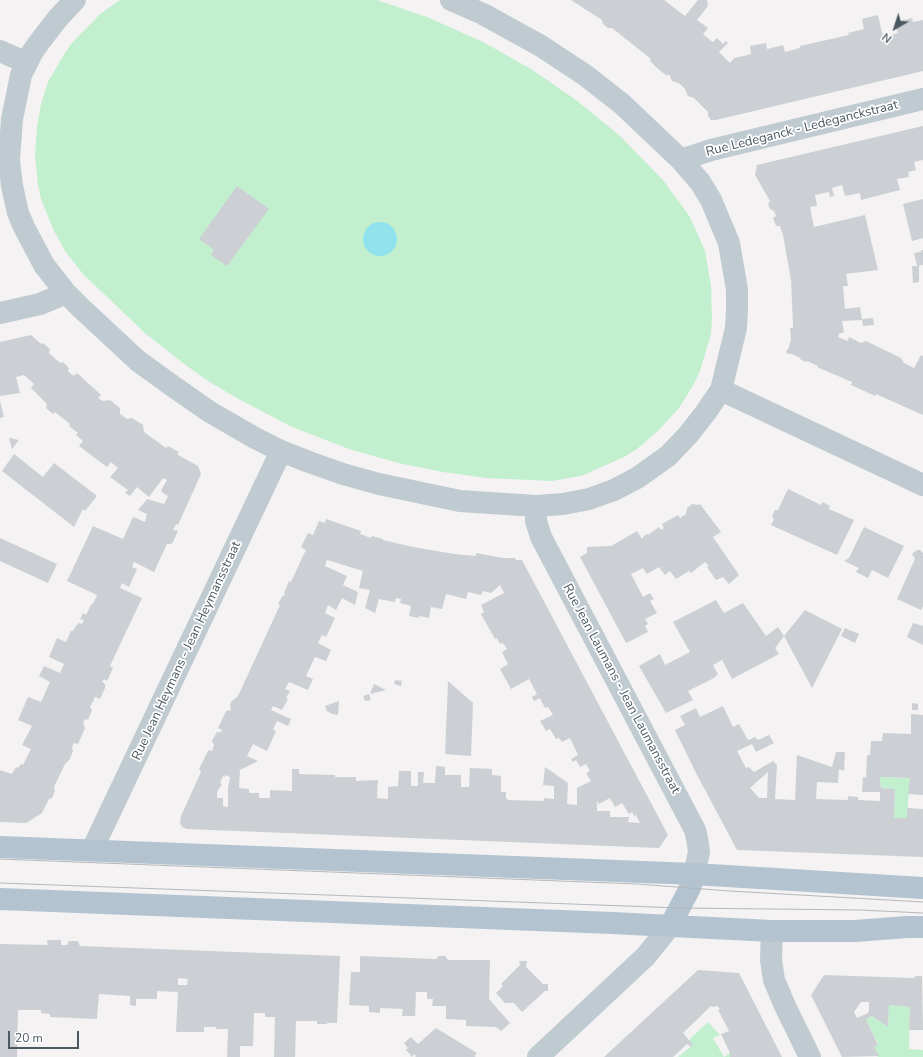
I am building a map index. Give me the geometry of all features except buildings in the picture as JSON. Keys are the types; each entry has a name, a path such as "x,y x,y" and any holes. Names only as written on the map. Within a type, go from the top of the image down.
{"main road":[{"path":"0,847 694,874 923,888"},
{"path":"670,926 690,888 694,874"},
{"path":"0,899 772,931 862,931 886,928 923,927"}],"street":[{"path":"75,0 33,51 21,75 12,119 9,160 12,186 18,213 33,246 44,265 66,293 109,336 138,361 216,416 281,451 344,474 379,484 460,500 536,506 564,504 589,499 614,490 637,478 668,456 688,435 721,390 736,328 737,290 729,243 711,200 700,182 682,160 622,104 585,75 541,46 487,7 451,0"},
{"path":"0,51 27,63"},
{"name":"Rue Ledeganck - Ledeganckstraat","path":"682,160 711,150 923,99"},
{"path":"0,313 40,304 66,293"},
{"path":"721,390 923,485"},
{"name":"Rue Jean Heymans - Jean Heymansstraat","path":"92,850 281,451"},
{"name":"Rue Jean Laumans - Jean Laumansstraat","path":"536,506 536,521 541,536 695,830 698,838 699,852 694,874"},
{"path":"538,1057 646,956 670,926"},
{"path":"772,931 774,980 810,1057"}],"green space":[{"path":"120,0 377,0 427,17 483,42 531,69 576,100 620,136 663,180 690,217 705,251 711,286 711,334 700,371 679,408 660,429 637,449 624,457 581,476 552,481 486,478 443,472 398,463 349,449 292,427 235,397 208,381 183,363 146,334 83,274 65,251 54,231 41,199 38,185 35,156 37,127 41,104 48,82 71,44 100,14"},
{"path":"880,777 910,778 907,818 894,818 895,789 881,788"},
{"path":"889,1005 910,1007 909,1049 923,1050 923,1057 877,1057 878,1056 874,1047 878,1044 866,1019 872,1016 888,1027"},
{"path":"708,1022 720,1035 713,1038 724,1057 678,1057 693,1045 689,1040"},
{"path":"730,1053 730,1057 724,1057"}],"water":[{"path":"377,222 383,222 387,223 394,229 397,239 396,246 390,253 383,256 377,256 373,255 366,249 363,242 363,236 364,232 370,225"}],"tram line":[{"path":"0,859 637,884 923,902"},
{"path":"0,883 680,908 860,910 923,913"}]}
